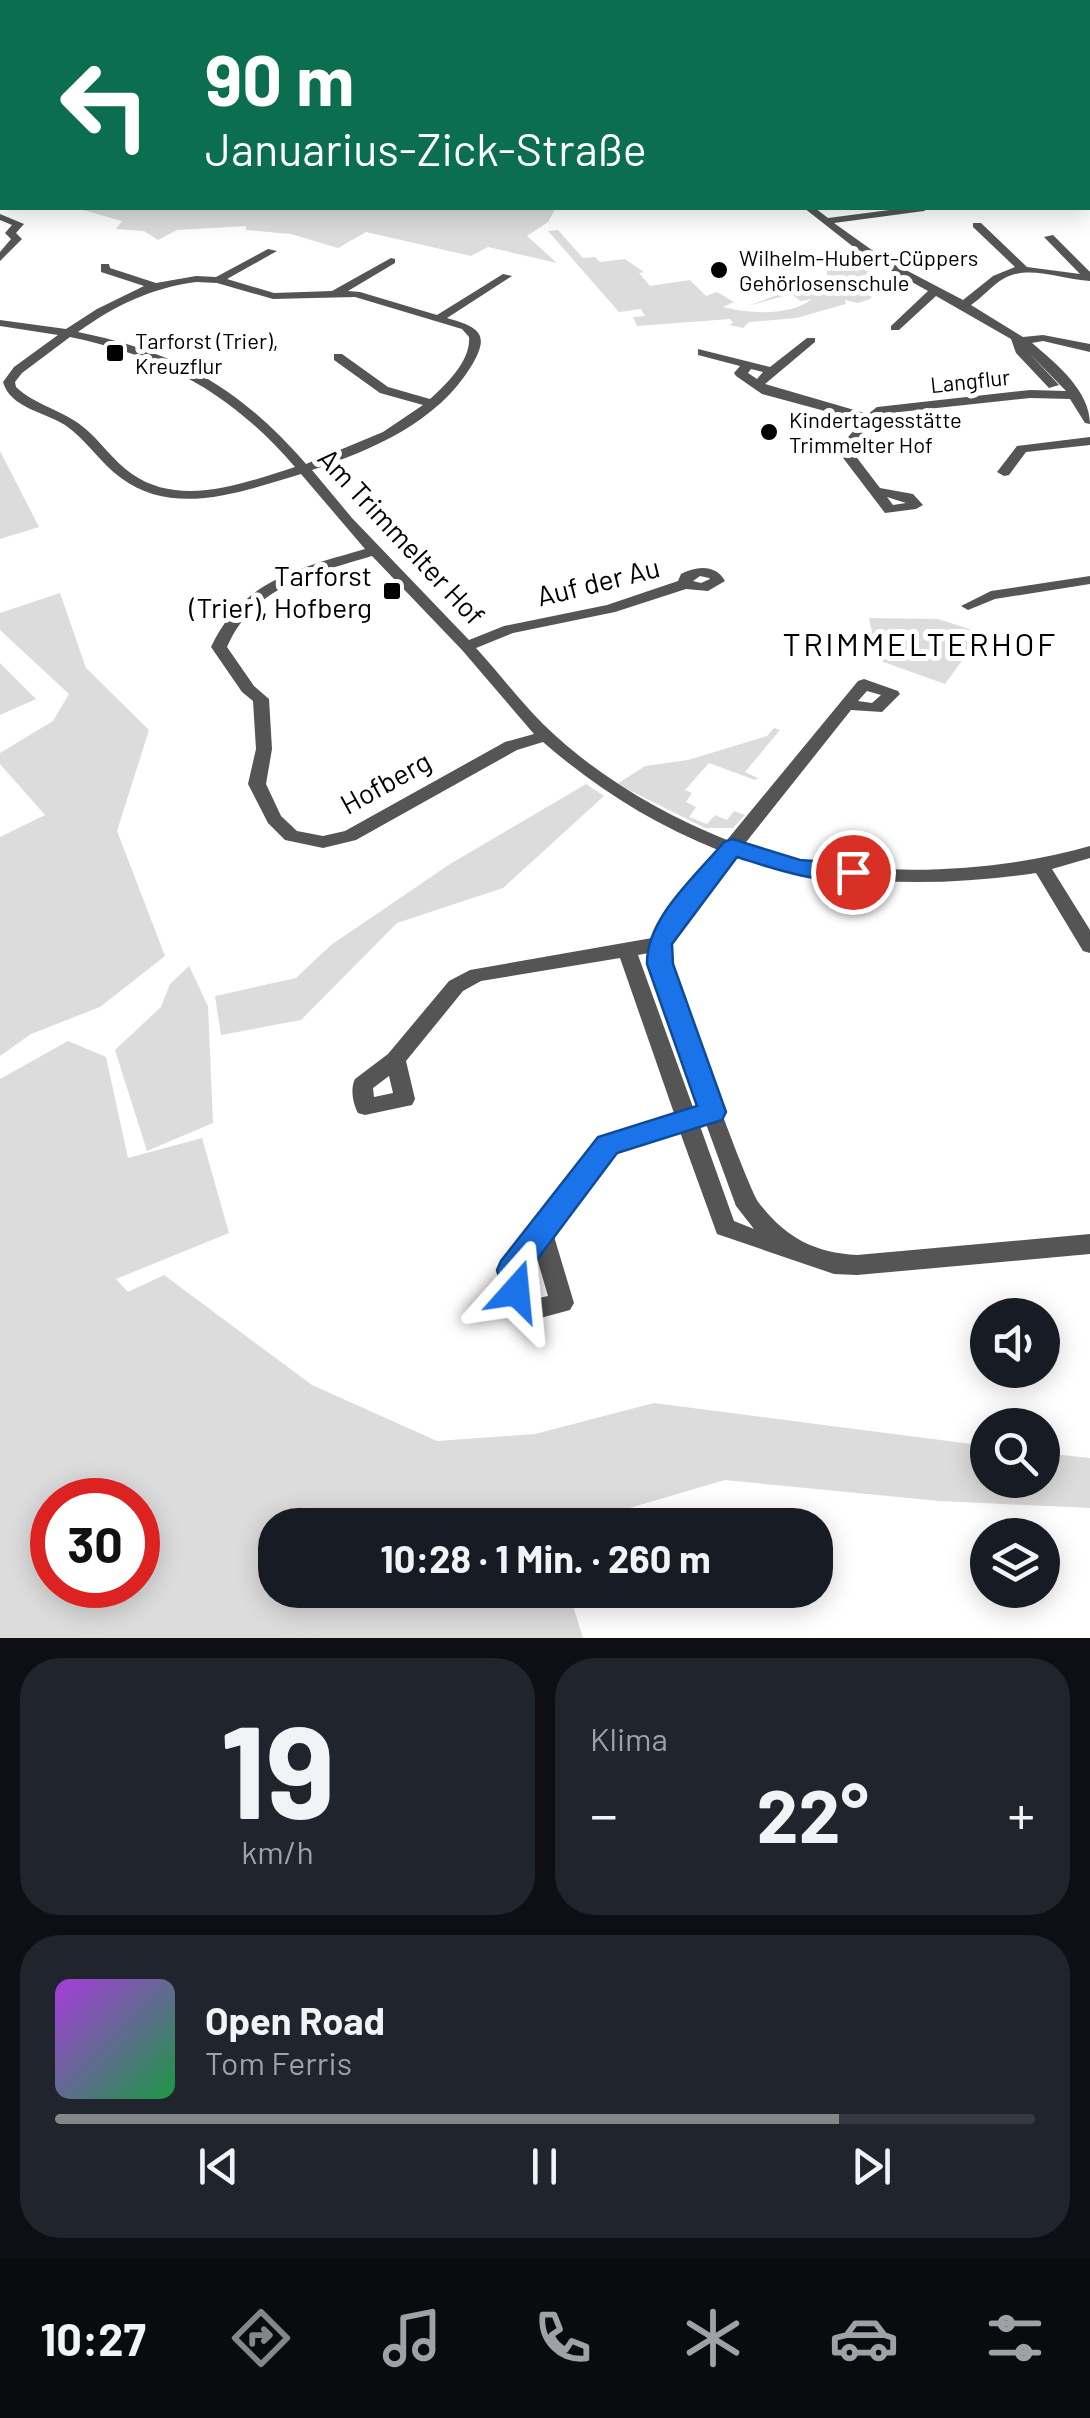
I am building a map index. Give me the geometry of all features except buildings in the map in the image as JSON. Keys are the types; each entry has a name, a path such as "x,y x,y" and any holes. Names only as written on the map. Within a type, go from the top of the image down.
{"street":[{"path":"811,210 871,256 964,304 1020,340 1043,338 1090,348"},
{"path":"826,222 910,210"},
{"path":"0,217 18,224 10,233 17,239 0,258"},
{"path":"977,224 1023,269"},
{"path":"964,304 978,298 1002,275 1023,269 1090,278 1049,236"},
{"path":"218,280 272,251"},
{"path":"335,294 391,262"},
{"path":"105,266 106,270 155,286"},
{"path":"439,318 507,276"},
{"path":"190,279 218,280 273,296 363,296 469,329 476,336 476,348 468,364 430,403 374,444 340,459 204,495 158,491 120,476 86,435 55,413 14,394 4,382 68,334 116,304 155,286 190,279"},
{"path":"895,328 936,290"},
{"name":"Am Trimmelter Hof","path":"0,323 68,334 142,353 210,384 253,416 546,736 606,787 656,816 732,847 800,868 951,876 1041,866 1090,852"},
{"path":"748,365 740,373 756,384 811,340"},
{"path":"1020,340 1020,350 1071,396 1089,420"},
{"path":"702,352 772,371"},
{"path":"338,357 384,390 430,403"},
{"name":"Langflur","path":"756,384 766,391 870,418 877,411 957,401 1030,394 1071,396"},
{"path":"870,418 844,450 874,492"},
{"path":"1004,472 1022,449 1090,441"},
{"name":"Hofberg","path":"374,551 276,584 226,625 219,647 248,689 260,699 264,748 257,784 274,819 291,836 323,842 350,836 471,765 546,736"},
{"path":"968,606 991,595 1090,580"},
{"name":"Auf der Au","path":"466,646 509,628 610,609 685,584"},
{"path":"784,1245 746,1206 660,964 659,944 847,705"},
{"path":"1041,866 1090,946"},
{"path":"395,1060 456,986 478,975 659,944"},
{"path":"626,949 726,1228 834,1264 857,1266 1090,1244"},
{"path":"542,1235 583,1174 608,1145 713,1112"}],"shaded area":[{"path":"83,210 555,210 548,222 527,236 557,263 488,247 471,256 366,232 338,248 291,234 246,230 246,226 177,230 158,240 144,231 116,229 122,221"},
{"path":"558,230 583,258 595,257 600,262 625,259 644,272 639,273 650,286 690,280 706,296 717,292 734,302 723,307 733,309 769,312 803,305 812,299 801,301 791,294 748,306 790,290 801,278 817,282 827,279 827,271 835,270 833,266 840,267 839,271 849,269 845,260 854,261 881,280 870,299 858,303 845,300 846,304 796,318 749,322 743,328 729,325 733,323 730,319 637,326 633,317 645,316 641,309 619,312 548,231"},
{"path":"0,451 39,527 0,539"},
{"path":"60,593 86,668 149,730 117,831 165,956 100,1007 31,1034 0,1056 0,837 45,815 0,764 0,753 53,721 69,694 0,630 0,613"},
{"path":"869,618 938,619 982,633 945,684 878,660"},
{"path":"0,663 36,699 0,715"},
{"path":"774,728 780,730 745,772 758,778 709,763 685,790 692,793 686,802 696,807 689,817 707,824 715,815 727,820 734,811 745,815 733,828 705,828 617,784 645,766 688,760 767,736"},
{"path":"586,784 604,796 503,888 397,923 301,1020 221,1035 215,996 296,978 331,945 450,864"},
{"path":"189,966 208,1006 213,1123 147,1151 115,1050 161,1007 170,984"},
{"path":"68,1041 106,1057 128,1158 202,1138 229,1233 116,1279 128,1292 164,1275 312,1385 437,1441 535,1434 654,1403 970,1444 970,1498 1060,1498 1060,1455 1090,1458 1090,1508 939,1501 725,1480 629,1508 258,1508 258,1608 574,1608 583,1638 0,1638 0,1079"}],"place":[{"name":"Wilhelm-Hubert-Cüppers Gehörlosenschule","path":"719,270"},
{"name":"Tarforst (Trier), Kreuzflur","path":"115,353"},
{"name":"Kindertagesstätte Trimmelter Hof","path":"769,432"},
{"name":"Tarforst (Trier), Hofberg","path":"392,591"}],"district":[{"name":"TRIMMELTERHOF","path":"920,643"}],"route":[{"path":"516,1291 512,1270 608,1145 713,1112 658,954 662,936 677,915 732,847 800,868 853,872"}]}
